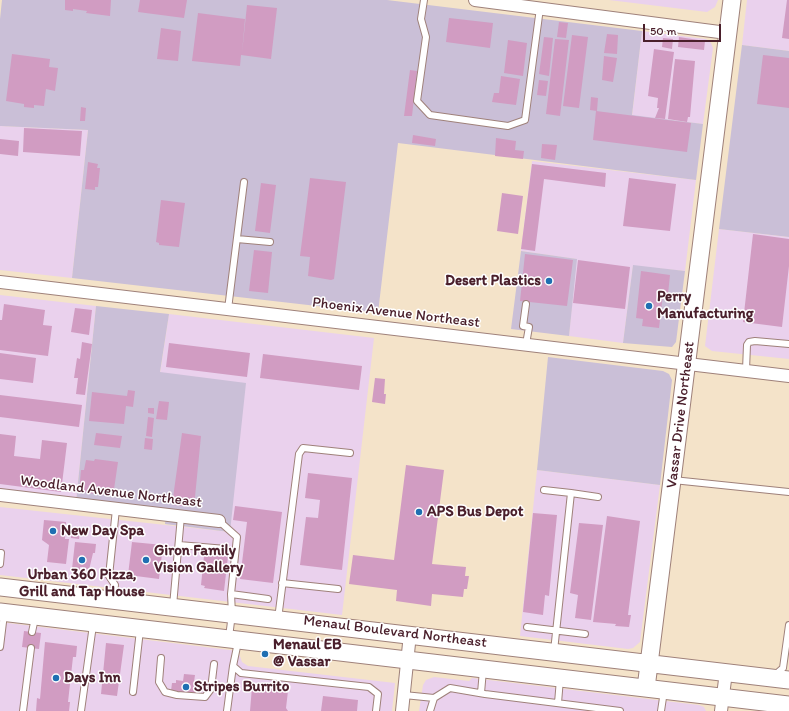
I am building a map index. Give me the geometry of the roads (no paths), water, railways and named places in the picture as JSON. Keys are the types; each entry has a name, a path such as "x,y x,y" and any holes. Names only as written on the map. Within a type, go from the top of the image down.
{"main road":[{"name":"Vassar Drive Northeast","path":"646,688 688,364 732,0"},
{"name":"Menaul Boulevard Northeast","path":"0,587 173,606 789,680"},
{"name":"Menaul Boulevard Northeast","path":"2,612 34,624 93,623 664,690 722,704 789,705"}],"street":[{"path":"475,0 728,33"},
{"name":"Phoenix Avenue Northeast","path":"0,282 789,376"},
{"name":"Woodland Avenue Northeast","path":"0,495 219,521"},
{"path":"402,711 410,634"},
{"path":"722,704 726,672"}],"lane":[{"path":"424,0 422,19 426,36 418,101 430,115 508,126 525,120 540,8"},
{"path":"228,309 244,182"},
{"path":"238,238 270,242"},
{"path":"526,304 523,326 530,327 526,344"},
{"path":"746,370 749,342 755,341 789,344"},
{"path":"278,619 298,454 303,448 350,454"},
{"path":"673,480 789,492"},
{"path":"544,490 598,497"},
{"path":"554,651 571,493"},
{"path":"113,599 115,585 109,576 116,509"},
{"path":"173,606 181,516"},
{"path":"219,521 237,537 231,594 234,639 233,666 227,711"},
{"path":"178,545 226,549"},
{"path":"0,564 2,552"},
{"path":"282,583 338,589"},
{"path":"231,594 268,599"},
{"path":"0,647 2,612"},
{"path":"81,711 93,623"},
{"path":"772,678 783,668 789,625"},
{"path":"528,627 585,634"},
{"path":"133,692 140,629"},
{"path":"23,711 31,648"},
{"path":"161,658 159,682 165,692 177,695 205,697 211,690 214,664"},
{"path":"233,666 240,673 370,687 378,694 376,711"},
{"path":"480,693 483,668"},
{"path":"558,703 560,678"},
{"path":"404,695 434,698 450,688 620,711"},
{"path":"661,711 664,690"},
{"path":"430,711 434,698"}],"place":[{"name":"Desert Plastics","path":"549,281"},
{"name":"Perry Manufacturing","path":"649,306"},
{"name":"APS Bus Depot","path":"419,512"},
{"name":"New Day Spa","path":"53,531"},
{"name":"Urban 360 Pizza, Grill and Tap House","path":"82,560"},
{"name":"Giron Family Vision Gallery","path":"146,560"},
{"name":"Menaul EB @ Vassar","path":"265,654"},
{"name":"Days Inn","path":"56,678"},
{"name":"Stripes Burrito","path":"186,687"}]}
